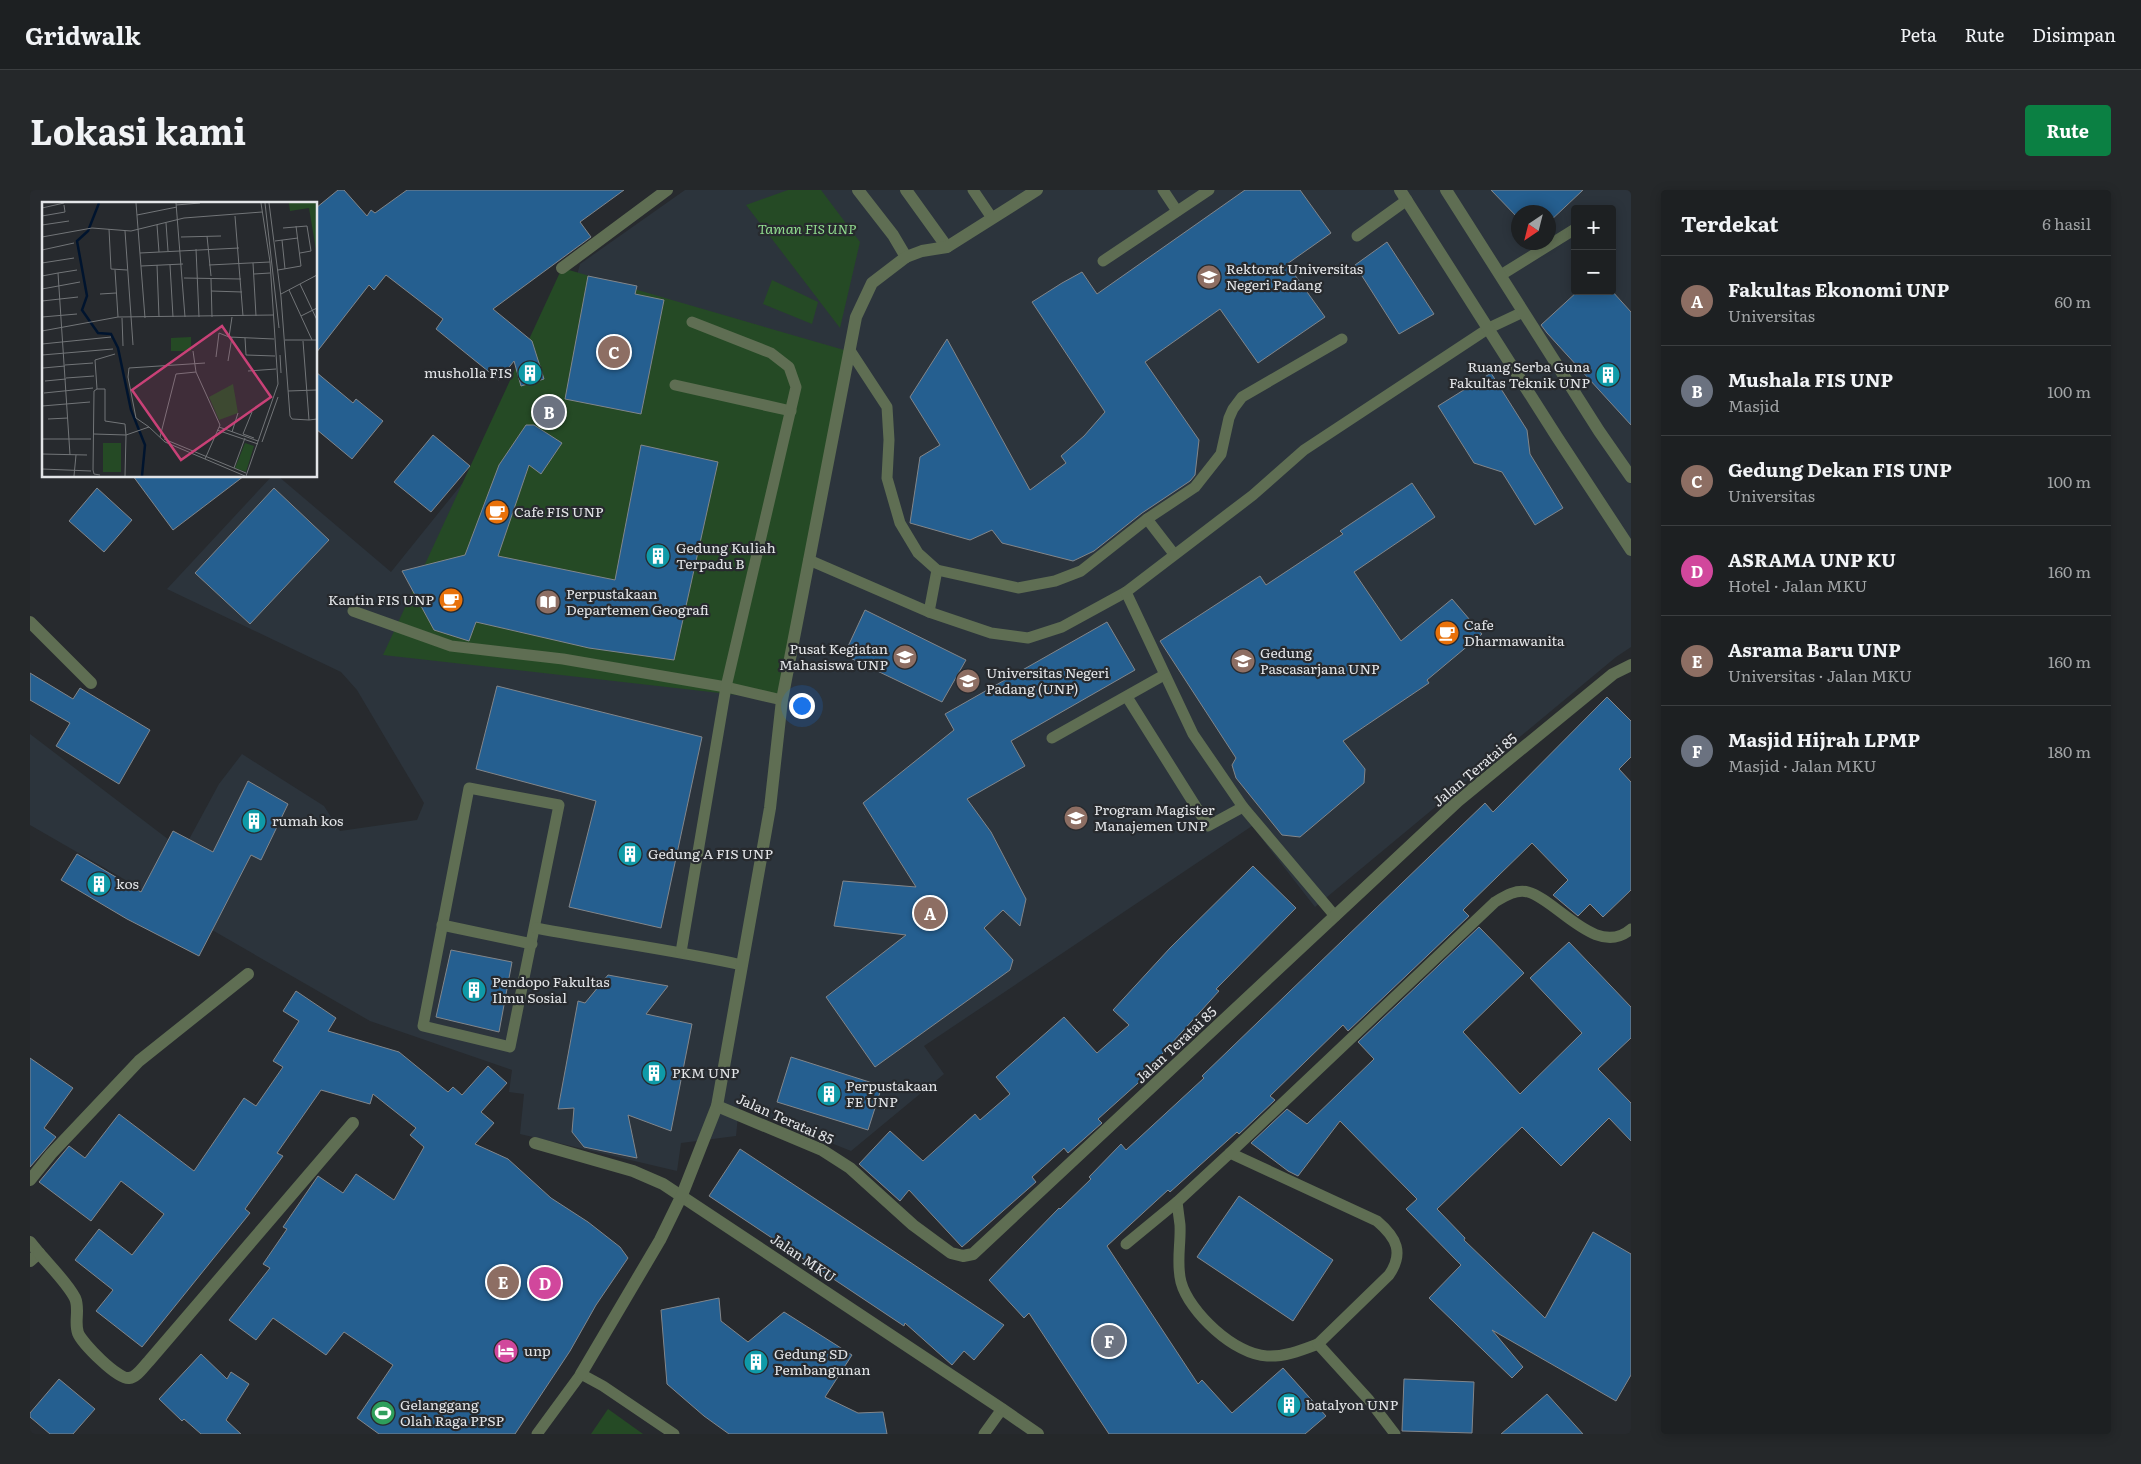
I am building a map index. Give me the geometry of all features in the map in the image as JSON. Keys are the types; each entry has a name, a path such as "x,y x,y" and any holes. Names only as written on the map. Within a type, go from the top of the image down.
{"street":[{"path":"562,268 667,190"},
{"path":"858,190 893,235 906,257"},
{"path":"906,190 947,247"},
{"path":"581,1374 660,1240 682,1195 717,1106 770,808 782,700 844,373 851,352 856,317 872,283 906,257 922,251 947,247 1036,190"},
{"path":"1446,190 1523,312 1631,476"},
{"path":"1404,195 1631,550"},
{"path":"30,622 91,683"},
{"name":"Jalan Teratai 85","path":"717,1106 822,1150 850,1168 913,1224 951,1253 963,1256 973,1254 1458,801 1613,674 1631,665"},
{"path":"30,1180 51,1154 138,1061 248,974"},
{"path":"30,1242 35,1257 74,1296 77,1306 77,1328 82,1340 116,1374 124,1378 130,1378 136,1375 149,1362 352,1123"},
{"name":"Jalan MKU","path":"535,1143 634,1171 664,1184 1038,1434"}],"lane":[{"path":"973,190 992,218"},
{"path":"1163,190 1177,211"},
{"path":"1103,261 1209,190"},
{"path":"1357,236 1404,195"},
{"path":"1501,275 1571,232"},
{"path":"809,560 929,612 991,633 1028,638 1062,627 1126,592 1253,495 1304,450 1489,328 1523,312"},
{"path":"681,952 726,687 796,387 790,367 771,353 692,322"},
{"path":"851,352 886,406 889,440 887,478 900,523 918,553 936,570 1018,588 1055,581 1082,571 1147,519 1194,487 1221,454 1229,418 1242,397 1342,339"},
{"path":"675,385 791,411"},
{"path":"1147,519 1174,554"},
{"path":"929,612 936,570"},
{"path":"1126,592 1193,734 1243,807 1335,916"},
{"path":"353,611 451,646 563,659 726,687 782,700"},
{"path":"1052,738 1164,676"},
{"path":"1127,697 1208,826 1243,807"},
{"path":"469,788 560,806 510,1047 423,1026 442,925 469,788"},
{"path":"1126,1244 1177,1202 1496,902 1508,895 1528,892 1542,899 1586,930 1613,937 1627,933 1631,929"},
{"path":"442,925 532,944"},
{"path":"536,928 742,964"},
{"path":"1177,1202 1180,1226 1178,1261 1180,1281 1192,1307 1209,1325 1237,1344 1265,1356 1297,1352 1318,1344 1389,1275 1396,1265 1398,1249 1389,1232 1377,1222 1230,1153"},
{"path":"1318,1344 1369,1400 1395,1434"},
{"path":"536,1434 581,1374 603,1386 674,1434"},
{"path":"984,1434 1002,1409"}],"shaded area":[{"name":"Universitas Negeri Padang (UNP)","path":"685,190 1631,190 1631,647 1616,657 1315,907 1252,826 924,1046 944,1074 851,1151 739,1106 736,1136 681,1143 677,1171 520,1134 524,1094 509,1092 512,1070 370,1021 30,825 30,734 177,846 186,845 219,784 242,754 324,806 340,831 417,820 424,803 357,690 341,672 167,589 270,478 280,478 391,572 523,408 569,305 580,264"}],"green space":[{"name":"Taman FIS UNP","path":"788,190 821,190 860,242 840,328 746,205"},
{"path":"562,268 851,352 782,700 383,655"},
{"path":"772,280 818,302 812,324 763,304"},
{"path":"608,1409 643,1434 591,1434"}],"building":[{"path":"338,190 344,190 367,216 371,210 375,213 407,190 624,190 580,222 591,237 493,309 532,341 544,379 521,386 514,361 499,380 436,329 443,319 386,275 374,290 369,285 318,350 318,206"},
{"path":"1245,190 1300,190 1331,233 1287,264 1325,317 1258,363 1220,309 1145,362 1199,440 1195,475 1190,481 1142,513 1094,551 1073,561 1002,543 992,530 970,540 910,523 920,457 940,445 910,397 947,339 1030,490 1066,463 1061,456 1084,436 1105,412 1032,302 1082,272 1097,294"},
{"path":"1491,190 1583,190 1556,215 1556,205 1511,205 1511,211"},
{"path":"1387,242 1434,314 1399,334 1355,265"},
{"path":"588,276 637,286 635,294 664,300 641,414 565,399"},
{"name":"Ruang Serba Guna Fakultas Teknik UNP","path":"1574,295 1616,295 1631,312 1631,425 1547,333 1541,325"},
{"path":"1491,373 1527,430 1530,454 1563,508 1535,525 1502,472 1474,463 1438,406"},
{"path":"318,374 353,403 356,399 383,421 352,459 318,431"},
{"path":"526,425 534,425 562,443 541,474 529,465 498,556 615,580 641,445 718,462 674,660 589,648 476,622 469,641 434,630 402,571 465,555 499,465"},
{"path":"433,435 470,466 431,512 394,482"},
{"path":"134,478 241,478 173,530"},
{"path":"1412,483 1435,517 1354,572 1401,641 1452,599 1482,634 1427,680 1429,683 1343,741 1365,769 1364,783 1300,837 1282,835 1236,778 1232,765 1236,758 1160,641 1260,576 1266,585 1343,534 1340,531"},
{"path":"97,488 132,520 104,552 69,521"},
{"path":"274,488 329,540 250,624 195,573"},
{"name":"Pusat Kegiatan Mahasiswa UNP","path":"865,610 966,660 942,702 844,655"},
{"path":"1107,622 1135,670 1011,741 1025,766 967,799 991,832 1026,899 1020,926 1003,910 984,928 1013,960 1010,970 875,1067 826,997 906,935 834,926 843,881 916,887 863,803 954,730 945,714"},
{"path":"30,673 73,699 80,688 150,730 119,784 56,746 70,723 30,700"},
{"name":"Gedung A FIS UNP","path":"497,686 702,737 661,928 569,907 596,801 476,769"},
{"path":"1607,697 1631,721 1631,757 1619,769 1631,782 1631,890 1603,917 1590,904 1578,916 1553,895 1568,880 1532,843 1463,910 1469,916 1348,1031 1343,1025 1270,1096 1275,1100 1239,1134 1237,1132 1170,1192 1168,1190 1107,1246 1198,1384 1202,1380 1232,1413 1283,1368 1326,1416 1305,1434 1109,1434 1029,1313 1024,1318 989,1280 1059,1208 1091,1179 1089,1177 1121,1144 1126,1150 1204,1078 1202,1076 1485,803 1493,812"},
{"path":"248,781 288,804 261,860 251,855 199,956 127,919 61,880 77,854 141,892 173,831 213,852"},
{"path":"1253,866 1296,908 1216,989 1219,991 1145,1073 1147,1075 1098,1119 1102,1123 1068,1153 1064,1148 1032,1177 1036,1182 962,1247 909,1190 900,1201 859,1164 890,1131 923,1161 975,1114 980,1120 1010,1094 996,1077 1064,1017 1097,1053 1129,1025 1113,1010 1170,948"},
{"path":"1479,927 1524,973 1463,1032 1520,1094 1582,1033 1530,978 1569,942 1631,1007 1631,1038 1598,1069 1631,1103 1631,1141 1609,1118 1561,1166 1522,1127 1437,1209 1465,1238 1464,1240 1545,1318 1593,1232 1631,1254 1631,1375 1616,1401 1492,1330 1523,1367 1512,1378 1429,1298 1461,1265 1406,1209 1417,1199 1340,1121 1298,1176 1288,1171 1251,1143 1287,1109 1307,1124 1374,1059 1358,1042"},
{"name":"Pendopo Fakultas Ilmu Sosial","path":"451,950 512,962 499,1032 436,1017"},
{"name":"PKM UNP","path":"608,975 668,986 646,1014 692,1024 671,1131 628,1115 637,1158 584,1147 572,1132 574,1108 558,1109 578,1001 585,1003"},
{"path":"296,991 336,1018 328,1031 399,1052 448,1092 453,1087 462,1095 488,1066 507,1083 481,1112 494,1123 475,1144 508,1159 551,1198 588,1222 620,1247 628,1258 596,1305 570,1351 515,1434 379,1434 357,1418 393,1365 344,1332 326,1355 273,1318 256,1340 229,1320 270,1268 263,1264 287,1229 283,1227 318,1176 343,1193 356,1174 394,1200 424,1147 410,1135 416,1128 373,1094 370,1104 321,1090 277,1153 283,1156 245,1209 250,1213 142,1347 96,1311 113,1290 75,1260 99,1229 132,1255 164,1214 121,1181 91,1221 39,1182 69,1146 85,1158 119,1114 194,1171 244,1098 256,1106 283,1067 273,1061 299,1021 283,1011"},
{"name":"Perpustakaan FE UNP","path":"791,1057 882,1086 868,1130 777,1102"},
{"path":"30,1058 73,1088 44,1128 56,1137 30,1167"},
{"path":"740,1149 1004,1325 974,1360 964,1351 952,1365 905,1323 904,1326 709,1196"},
{"path":"1239,1196 1333,1260 1293,1321 1197,1257"},
{"name":"Gedung SD Pembangunan","path":"719,1298 721,1321 748,1342 784,1312 852,1355 825,1397 858,1413 883,1412 887,1434 729,1434 704,1416 667,1384 661,1310"},
{"path":"201,1354 227,1379 231,1372 249,1384 226,1420 241,1434 201,1434 184,1419 182,1421 159,1399"},
{"path":"59,1379 95,1409 73,1434 50,1434 30,1417 30,1413"},
{"path":"1404,1379 1474,1382 1472,1433 1402,1431"},
{"path":"1547,1394 1583,1434 1501,1434"}],"place":[{"name":"Rektorat Universitas Negeri Padang","path":"1209,277"},
{"name":"Gedung Dekan FIS UNP","path":"614,352"},
{"name":"musholla FIS","path":"530,373"},
{"name":"Ruang Serba Guna Fakultas Teknik UNP","path":"1608,375"},
{"name":"Mushala FIS UNP","path":"549,412"},
{"name":"Cafe FIS UNP","path":"497,512"},
{"name":"Gedung Kuliah Terpadu B","path":"658,556"},
{"name":"Kantin FIS UNP","path":"451,600"},
{"name":"Perpustakaan Departemen Geografi","path":"548,602"},
{"name":"Cafe Dharmawanita","path":"1447,633"},
{"name":"Pusat Kegiatan Mahasiswa UNP","path":"905,657"},
{"name":"Gedung Pascasarjana UNP","path":"1243,661"},
{"name":"Universitas Negeri Padang (UNP)","path":"968,681"},
{"name":"Program Magister Manajemen UNP","path":"1076,818"},
{"name":"rumah kos","path":"254,821"},
{"name":"Gedung A FIS UNP","path":"630,854"},
{"name":"kos","path":"99,884"},
{"name":"Fakultas Ekonomi UNP","path":"930,913"},
{"name":"Pendopo Fakultas Ilmu Sosial","path":"474,990"},
{"name":"PKM UNP","path":"654,1073"},
{"name":"Perpustakaan FE UNP","path":"829,1094"},
{"name":"Asrama Baru UNP","path":"503,1282"},
{"name":"ASRAMA UNP KU","path":"545,1283"},
{"name":"Masjid Hijrah LPMP","path":"1109,1341"},
{"name":"unp","path":"506,1351"},
{"name":"Gedung SD Pembangunan","path":"756,1362"},
{"name":"batalyon UNP","path":"1289,1405"},
{"name":"Gelanggang Olah Raga PPSP","path":"383,1413"}]}
